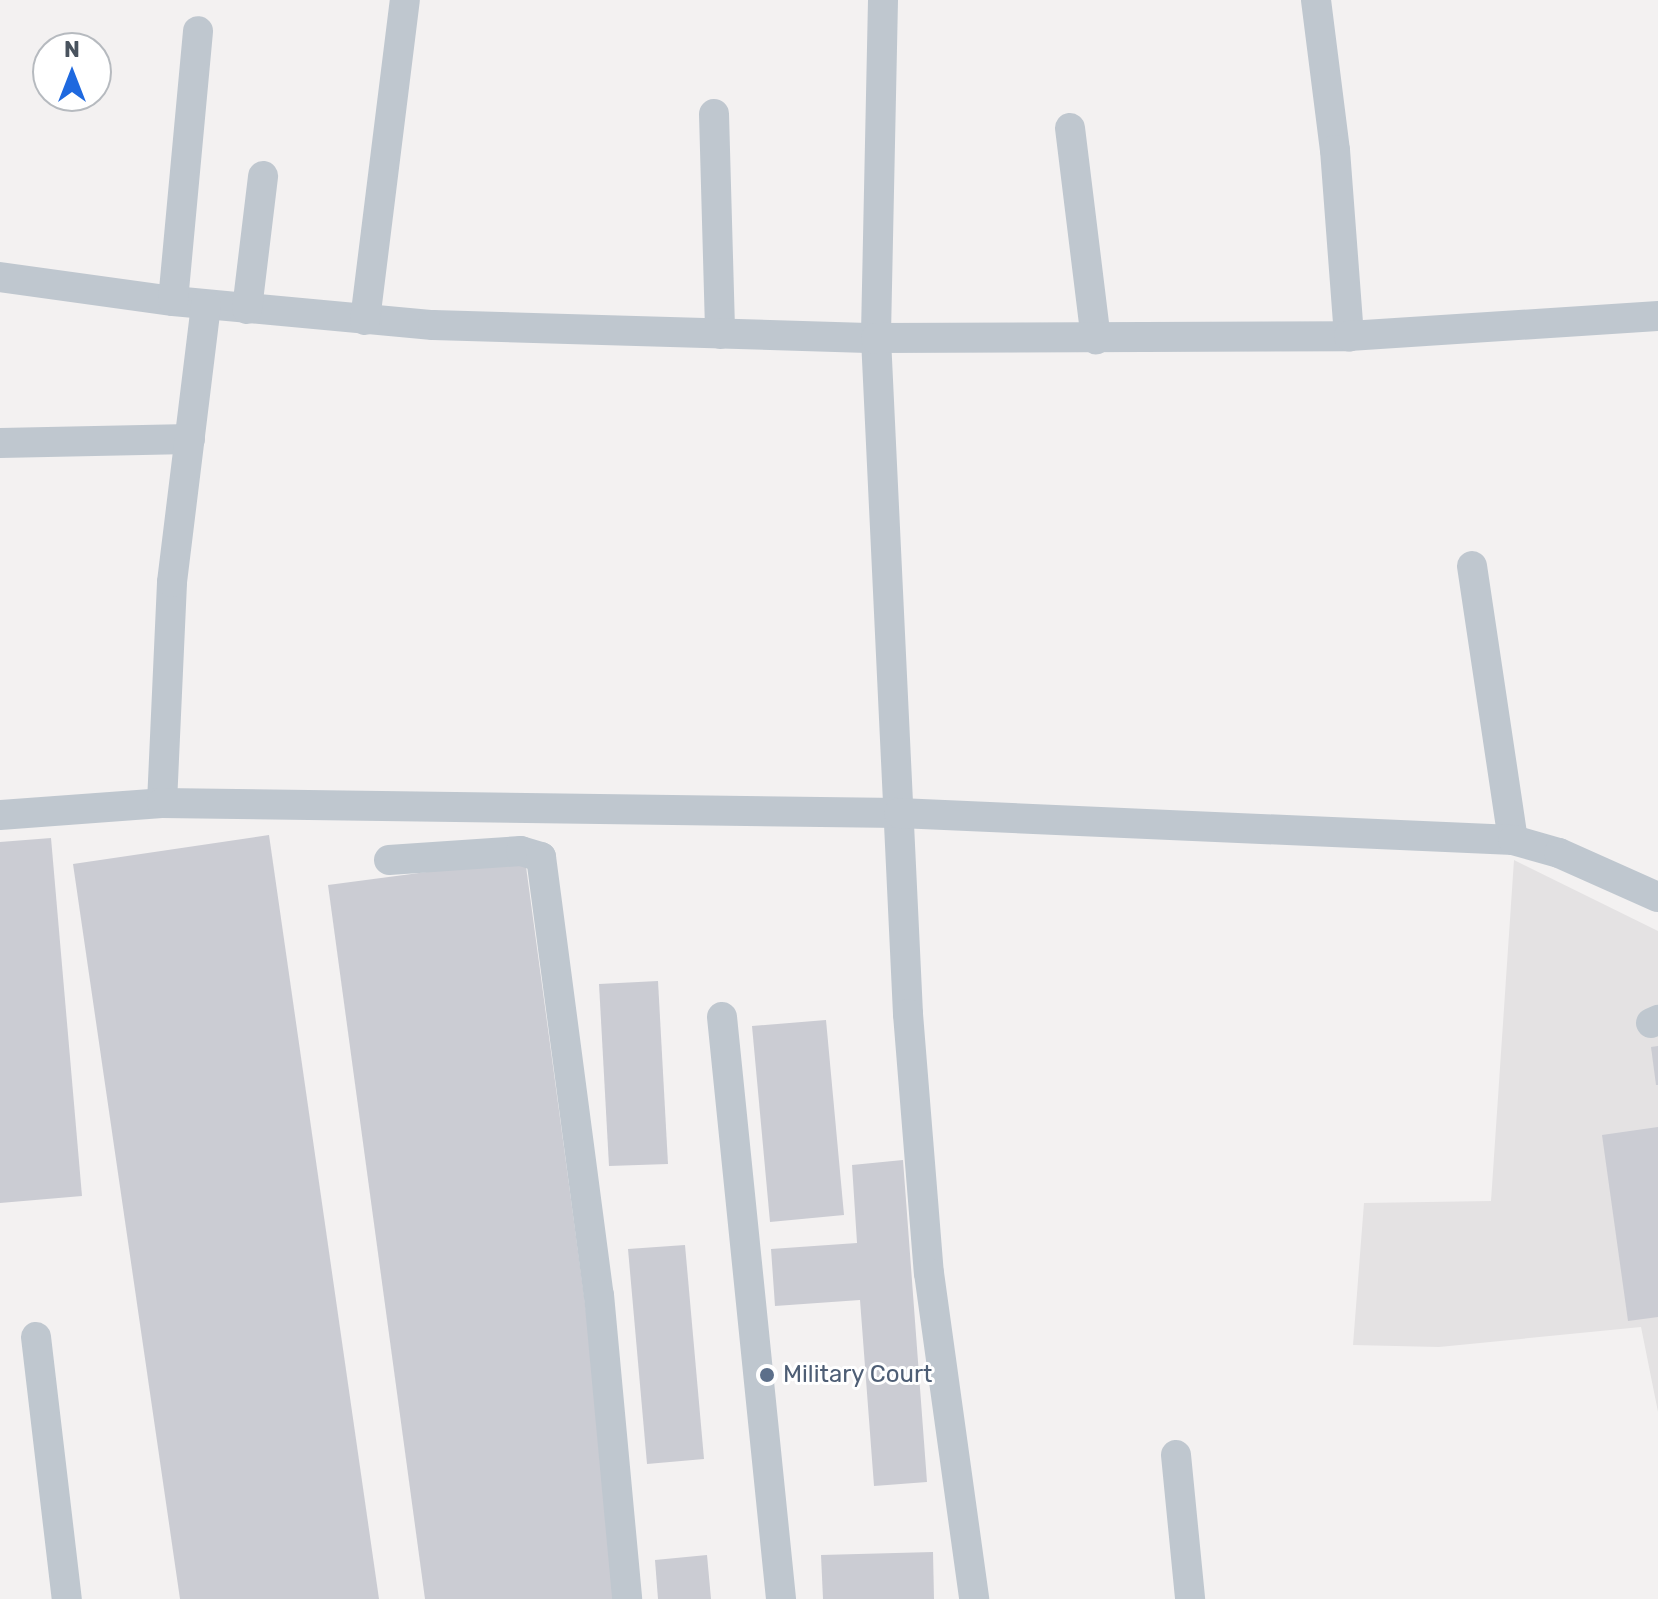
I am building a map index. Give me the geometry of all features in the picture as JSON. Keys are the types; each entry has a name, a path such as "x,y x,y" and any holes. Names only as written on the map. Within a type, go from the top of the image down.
{"street":[{"path":"365,320 405,0"},
{"path":"883,0 876,338 908,1014 929,1273 974,1599"},
{"path":"1316,0 1349,336"},
{"path":"173,301 198,31"},
{"path":"714,114 720,334"},
{"path":"1070,128 1096,339"},
{"path":"247,309 263,176"},
{"path":"0,277 206,305 365,320 876,338 1349,336 1658,316"},
{"path":"162,803 172,582 206,305"},
{"path":"0,443 190,439"},
{"path":"1472,566 1513,840"},
{"path":"0,815 162,803 899,813 1513,840 1559,853 1658,897"},
{"path":"521,808 521,851"},
{"path":"389,860 521,851 541,857 599,1295 627,1599"},
{"path":"722,1017 781,1599"},
{"path":"36,1337 67,1599"},
{"path":"1176,1455 1190,1599"}],"shaded area":[{"path":"1514,860 1658,931 1658,1412 1641,1327 1439,1347 1353,1345 1364,1203 1491,1201"}],"building":[{"path":"269,835 379,1599 180,1599 73,864"},
{"path":"51,838 82,1196 0,1203 0,842"},
{"path":"525,859 625,1599 425,1599 328,885"},
{"path":"658,981 668,1164 609,1166 599,984"},
{"path":"826,1020 844,1215 770,1222 752,1026"},
{"path":"1658,1046 1658,1085 1656,1085 1651,1047"},
{"path":"1658,1127 1658,1317 1628,1321 1602,1135"},
{"path":"903,1160 927,1482 874,1486 860,1300 775,1306 771,1249 857,1243 852,1165"},
{"path":"685,1245 704,1459 647,1464 628,1249"},
{"path":"933,1552 934,1599 823,1599 821,1555"},
{"path":"707,1555 711,1599 658,1599 655,1560"}],"place":[{"name":"Military Court","path":"767,1375"}]}
